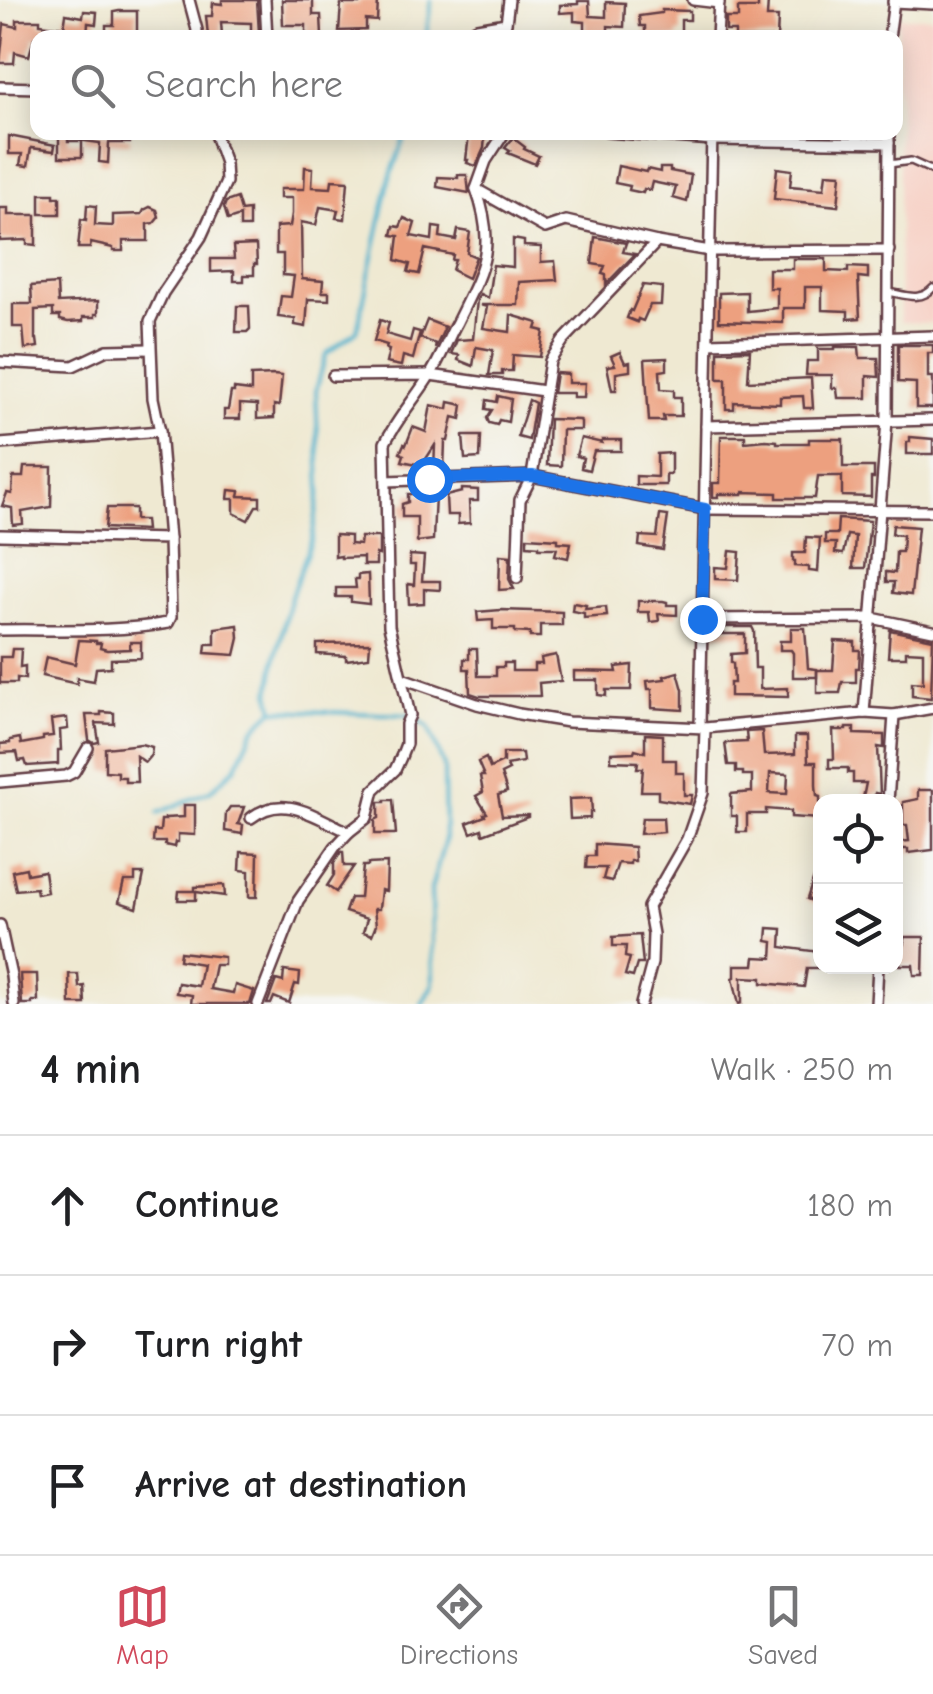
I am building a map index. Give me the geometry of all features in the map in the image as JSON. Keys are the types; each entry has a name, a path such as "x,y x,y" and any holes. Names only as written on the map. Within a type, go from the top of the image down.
{"street":[{"path":"189,0 197,30"},
{"path":"266,0 267,30"},
{"path":"472,30 506,23 509,0"},
{"path":"693,0 719,1 717,30"},
{"path":"889,30 894,1 933,4"},
{"path":"0,87 30,88"},
{"path":"0,630 99,631 168,623 171,617 169,539 160,431 153,398 150,321 200,237 226,182 225,163 217,140"},
{"path":"258,1004 298,901 335,848 367,818 374,790 395,770 406,744 410,715 389,626 385,443 430,375 479,278 486,229 476,188 486,161 500,140"},
{"path":"641,1004 652,962 653,934 648,907 687,839 703,793 702,619 712,140"},
{"path":"864,713 887,420 888,140"},
{"path":"476,188 545,228 566,221 710,251 888,250"},
{"path":"517,578 520,500 532,476 550,361 563,341 657,242"},
{"path":"708,343 933,336"},
{"path":"0,362 73,366 107,350 149,349"},
{"path":"333,376 430,375 544,391"},
{"path":"706,426 933,420"},
{"path":"0,444 160,431"},
{"path":"386,481 532,476 705,509 933,511"},
{"path":"0,536 169,539"},
{"path":"702,619 872,618 933,632"},
{"path":"402,678 477,704 568,722 703,727 864,713 894,715 933,708"},
{"path":"889,794 894,715"},
{"path":"0,782 66,776 74,772 88,748"},
{"path":"250,818 272,806 286,805 349,832"},
{"path":"0,924 14,1004"},
{"path":"876,1004 878,974"}],"lane":[{"path":"888,164 911,161 933,171"},
{"path":"889,292 918,298 933,288"}],"shaded area":[{"path":"898,17 933,17 933,323 900,322 899,140 903,140 903,30 898,30"}],"building":[{"path":"222,0 257,0 259,30 251,30 251,23 221,22 222,30 207,30 206,16 212,16 213,3 222,4"},
{"path":"282,0 313,0 313,15 321,15 322,30 283,25"},
{"path":"359,0 378,0 377,21 366,20 366,30 339,30 341,4 359,4"},
{"path":"758,0 768,0 767,17 778,17 777,30 726,30 726,18 738,18 738,8 758,8"},
{"path":"589,1 590,16 606,17 606,2 625,3 624,27 585,30 585,22 574,21 574,12 560,13 560,5"},
{"path":"84,11 97,12 96,24 88,23 87,30 30,30 29,56 15,52 14,63 0,63 4,24 17,27 17,20 40,20 40,24 64,27 66,14 83,17"},
{"path":"137,11 137,30 106,30 106,25 114,25 114,12"},
{"path":"690,11 690,20 681,20 681,30 645,30 645,26 640,26 639,16"},
{"path":"9,136 55,145 54,151 31,148 28,166 20,165 22,154 9,154"},
{"path":"59,140 82,141 82,157 59,157"},
{"path":"468,140 485,140 476,166 466,160"},
{"path":"516,140 539,156 535,164 505,148"},
{"path":"84,141 130,143 109,143 108,163 99,162 100,143"},
{"path":"618,166 646,172 670,168 691,175 687,202 673,198 676,187 652,182 650,190 644,189 643,193 615,183"},
{"path":"305,167 313,168 312,187 331,188 332,180 348,181 345,219 336,218 338,210 320,207 316,225 301,222 302,279 323,281 322,292 329,292 329,300 308,299 306,327 295,325 295,319 278,317 281,296 291,297 294,276 283,275 283,254 276,254 276,227 290,226 292,214 292,198 280,198 280,189 304,189"},
{"path":"777,168 792,170 790,186 824,189 826,173 841,174 838,206 774,199"},
{"path":"467,175 469,193 437,187 438,177"},
{"path":"40,194 60,197 60,214 40,214"},
{"path":"237,198 241,211 249,210 249,227 240,227 240,216 228,220 226,202"},
{"path":"87,205 96,206 95,225 113,226 113,215 142,214 150,207 157,210 159,217 148,224 148,241 123,241 123,251 91,243 90,248 78,248 81,219 86,220"},
{"path":"0,208 8,208 8,215 36,215 36,245 27,244 27,240 0,241"},
{"path":"404,218 415,223 411,236 432,240 433,227 441,228 440,237 456,240 458,230 470,232 467,253 476,257 468,278 452,270 453,255 425,249 419,274 408,272 410,264 396,260 399,236 392,235 394,226 400,227"},
{"path":"595,237 626,243 623,252 635,254 606,284 606,275 602,274 605,266 592,264"},
{"path":"513,239 524,241 524,246 541,247 541,262 555,261 557,280 519,282 518,305 480,305 487,307 483,328 510,332 511,315 538,323 536,329 544,331 540,357 513,355 512,371 489,375 493,350 476,347 473,366 451,354 457,340 473,339 477,300 480,294 488,298 493,265 513,267"},
{"path":"256,245 254,275 244,275 244,281 234,281 234,271 211,272 211,259 234,259 233,246"},
{"path":"793,259 826,259 826,271 868,268 868,278 858,277 860,318 848,319 848,311 822,310 822,287 805,287 805,308 783,308 783,323 719,321 719,293 747,292 747,311 777,308 777,288 769,288 769,269 793,269"},
{"path":"57,284 58,303 98,301 98,314 68,322 53,316 53,309 35,310 38,347 25,349 23,327 13,327 13,304 32,304 31,286"},
{"path":"643,285 662,287 661,305 650,305 643,321 637,322 627,318"},
{"path":"237,306 249,306 247,332 236,332"},
{"path":"380,320 389,323 386,334 410,341 413,330 420,332 413,359 403,356 401,366 386,363 387,345 374,341"},
{"path":"427,320 445,327 435,349 436,344 420,338"},
{"path":"898,345 933,345 933,353 928,353 928,377 933,377 933,408 916,408 916,383 898,382"},
{"path":"859,347 860,358 878,358 879,377 867,376 867,398 838,398 837,388 832,388 832,375 806,375 807,361 818,361 818,349"},
{"path":"750,350 748,381 811,378 813,408 804,408 803,396 780,397 780,404 734,402 734,409 726,409 726,379 718,379 718,351"},
{"path":"620,352 625,363 630,362 630,371 616,373 616,390 612,390 607,366 615,365 611,356"},
{"path":"667,358 667,370 660,371 661,389 674,390 674,397 681,397 681,416 649,421 645,359"},
{"path":"556,373 568,374 568,383 585,383 584,397 553,393"},
{"path":"251,376 282,376 274,418 257,419 257,405 240,404 240,419 224,419 234,389 251,391"},
{"path":"498,396 511,399 508,422 499,420 497,425 489,423 487,418 492,410 486,409 487,400 497,402"},
{"path":"529,400 535,403 529,440 518,435"},
{"path":"449,402 463,405 461,419 453,417 445,441 444,470 434,470 435,445 422,465 402,461 404,455 400,453 413,427 426,432 431,405 448,409"},
{"path":"549,419 581,422 581,430 562,430 561,466 547,465"},
{"path":"463,436 481,436 480,458 465,459"},
{"path":"721,436 777,443 843,439 843,467 874,467 871,497 842,496 842,476 818,476 815,498 777,498 777,493 743,492 713,497 713,483 720,483"},
{"path":"910,437 933,439 933,454 907,454"},
{"path":"581,438 602,443 621,440 621,451 594,451 589,470 581,468 583,458 576,456"},
{"path":"671,453 671,474 666,474 666,485 636,485 636,476 657,477 657,454"},
{"path":"24,467 52,467 51,507 22,512 23,524 13,525 12,508 2,506 7,493 12,494 13,477 23,477"},
{"path":"462,489 478,490 478,501 469,501 470,523 458,524 458,515 447,515 446,496"},
{"path":"229,490 240,491 239,496 260,497 260,506 256,506 248,520 234,513"},
{"path":"408,494 435,494 433,540 417,542 417,517 402,517 402,504 408,502"},
{"path":"107,508 135,508 135,520 145,520 146,530 105,528"},
{"path":"660,515 668,516 663,550 639,546 640,536 657,537"},
{"path":"838,519 870,521 865,568 853,568 855,536 847,535 843,554 835,553 836,543 825,543 825,534 837,534"},
{"path":"893,525 918,527 911,595 893,593 894,582 886,582 886,572 895,573 896,552 902,552 903,535 892,534"},
{"path":"335,535 350,536 350,544 360,545 361,537 379,537 376,565 363,565 363,557 335,557"},
{"path":"527,537 571,543 568,558 555,555 557,548 527,545"},
{"path":"806,537 820,538 818,572 795,566 793,561 793,553 805,553"},
{"path":"730,551 740,552 738,580 715,579 715,567 728,568"},
{"path":"410,555 424,556 422,581 440,581 440,590 424,589 424,603 409,604 408,584 414,585 415,565 410,565"},
{"path":"500,555 510,556 509,579 514,589 499,590"},
{"path":"368,574 369,604 351,602 351,597 336,597 336,588 356,588 358,575"},
{"path":"638,601 677,605 677,615 658,614 659,621 650,622 649,612 638,612"},
{"path":"573,603 586,605 585,609 606,607 607,616 584,618 584,613 572,611"},
{"path":"477,612 562,612 562,625 540,625 540,637 530,637 530,633 515,629 493,629 493,620 478,621"},
{"path":"238,625 235,655 205,653 206,644 215,644 215,628"},
{"path":"710,627 752,627 760,689 788,688 788,697 730,696 730,683 734,683 731,654 745,653 745,634 710,634"},
{"path":"791,628 805,628 808,668 817,669 817,677 793,677 793,653 780,650 780,641 791,641"},
{"path":"890,630 933,639 931,698 912,696 912,682 923,683 923,652 906,651 906,657 888,657"},
{"path":"79,640 96,641 107,650 130,649 130,642 141,642 141,658 111,659 111,667 96,668 94,681 77,678 77,684 42,676 46,657 75,664"},
{"path":"835,641 855,642 855,650 860,650 856,682 842,682 840,693 817,693 817,670 833,670"},
{"path":"370,643 369,657 346,660 346,656 317,654 317,644"},
{"path":"12,649 21,649 20,667 25,666 25,679 0,683 0,657 11,657"},
{"path":"469,649 477,649 478,676 496,676 496,667 504,667 504,663 512,663 512,671 534,671 534,664 542,664 541,658 556,655 561,681 539,683 540,696 470,693 469,669 464,669"},
{"path":"632,665 631,690 606,690 606,696 598,695 598,680 574,680 574,671 617,672 616,667"},
{"path":"678,672 683,710 652,708 652,689 648,689 647,681 665,679 664,676"},
{"path":"114,713 114,724 96,723 99,742 94,743 89,740 86,715"},
{"path":"67,718 68,729 60,730 58,764 27,766 25,760 19,761 17,752 0,753 0,744 10,740 20,738 21,744 53,736 51,720"},
{"path":"854,728 854,734 884,735 884,748 878,747 880,794 864,794 866,783 853,783 853,773 848,773 848,768 829,768 829,759 834,759 833,730"},
{"path":"762,731 764,755 795,754 795,736 807,736 808,762 816,762 813,819 791,817 791,811 766,809 766,814 747,814 747,832 737,832 737,816 731,816 731,794 752,792 752,775 743,775 736,772 736,765 728,765 725,743 747,742 746,732","holes":["770,773 788,774 787,794 769,793"]},
{"path":"645,734 663,735 663,760 676,760 676,773 684,773 684,795 692,795 690,804 658,799 658,791 641,791 643,768 637,768 638,762 611,761 611,753 635,749 645,752"},
{"path":"141,744 152,747 145,762 136,756 137,782 125,782 118,772 105,771 105,748"},
{"path":"503,753 522,753 523,762 506,765 509,770 501,774 507,792 498,795 502,816 528,817 483,834 482,829 471,833 467,823 487,813 476,796 483,792 480,776 484,776 478,762 486,758 490,768 503,762"},
{"path":"918,790 933,790 933,850 908,853 908,849 903,849 903,841 909,841 907,825 903,825 903,802 918,799"},
{"path":"591,798 590,818 570,819 569,799"},
{"path":"393,800 396,834 375,834 379,802"},
{"path":"184,805 195,805 195,835 178,834 174,847 153,842 161,820 184,817"},
{"path":"230,807 244,807 238,824 243,825 242,834 225,831"},
{"path":"642,818 663,818 664,832 640,834"},
{"path":"595,844 634,847 635,861 618,863 612,881 603,879 606,868 586,868 587,856 595,856"},
{"path":"241,852 258,853 257,897 249,897 249,871 240,870"},
{"path":"341,852 344,866 354,866 336,892 327,886"},
{"path":"387,863 386,891 381,890 379,909 374,909 376,925 372,935 363,932 367,919 345,912 350,898 360,898 363,866"},
{"path":"26,868 27,874 44,871 47,892 37,894 36,888 16,890 12,871"},
{"path":"135,874 144,874 137,908 119,902 124,881 135,881"},
{"path":"224,885 225,896 196,892 196,900 178,900 179,891"},
{"path":"768,928 782,929 781,947 813,951 813,968 807,968 804,987 742,977 739,1004 733,978 735,965 754,965 755,957 772,958 773,942 767,941"},
{"path":"640,935 643,964 637,964 633,977 625,975 630,958 625,957 626,946 613,946 613,937"},
{"path":"904,937 924,937 923,975 914,975 913,965 903,965"},
{"path":"180,952 224,957 224,965 215,965 210,989 233,993 235,985 254,991 250,1004 191,1004 192,995 176,993 178,983 198,986 202,964 179,960"},
{"path":"284,971 300,973 299,985 295,984 289,1003 274,997 267,1004 276,980 283,982"},
{"path":"20,974 37,974 38,1001 22,1004"},
{"path":"69,974 78,974 79,987 84,986 85,1004 70,1004"}],"waterway":[{"path":"427,30 431,0"},
{"path":"403,140 389,181 357,331 326,354 316,391 320,490 312,539 290,599 270,693 274,710 410,715 428,727 444,766 445,840 431,889 433,984 422,1004"},
{"path":"158,813 210,791 235,768 254,729 273,711"}],"route":[{"path":"429,479 532,476 705,509 702,619"}]}
